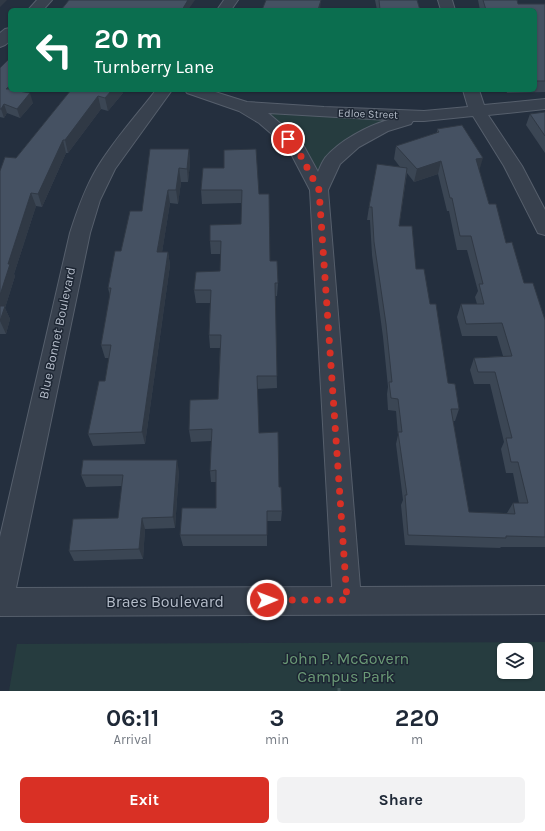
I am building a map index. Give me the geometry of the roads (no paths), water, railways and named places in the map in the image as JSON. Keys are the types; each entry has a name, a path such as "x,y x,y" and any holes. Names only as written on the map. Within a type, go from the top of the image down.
{"street":[{"path":"36,8 45,0"},
{"path":"0,42 8,34"},
{"name":"Blue Bonnet Boulevard","path":"0,597 75,252 86,214 97,186 112,160 163,92"},
{"name":"Edloe Street","path":"199,92 245,107 424,116 545,104"},
{"path":"473,92 478,110 513,166 545,228"},
{"path":"245,107 265,119 295,145 319,190 347,600"},
{"path":"319,190 332,161 353,143 382,127 424,116"},
{"name":"Braes Boulevard","path":"0,602 545,600"}],"park label":[{"name":"John P. McGovern Campus Park","path":"346,667"}]}
